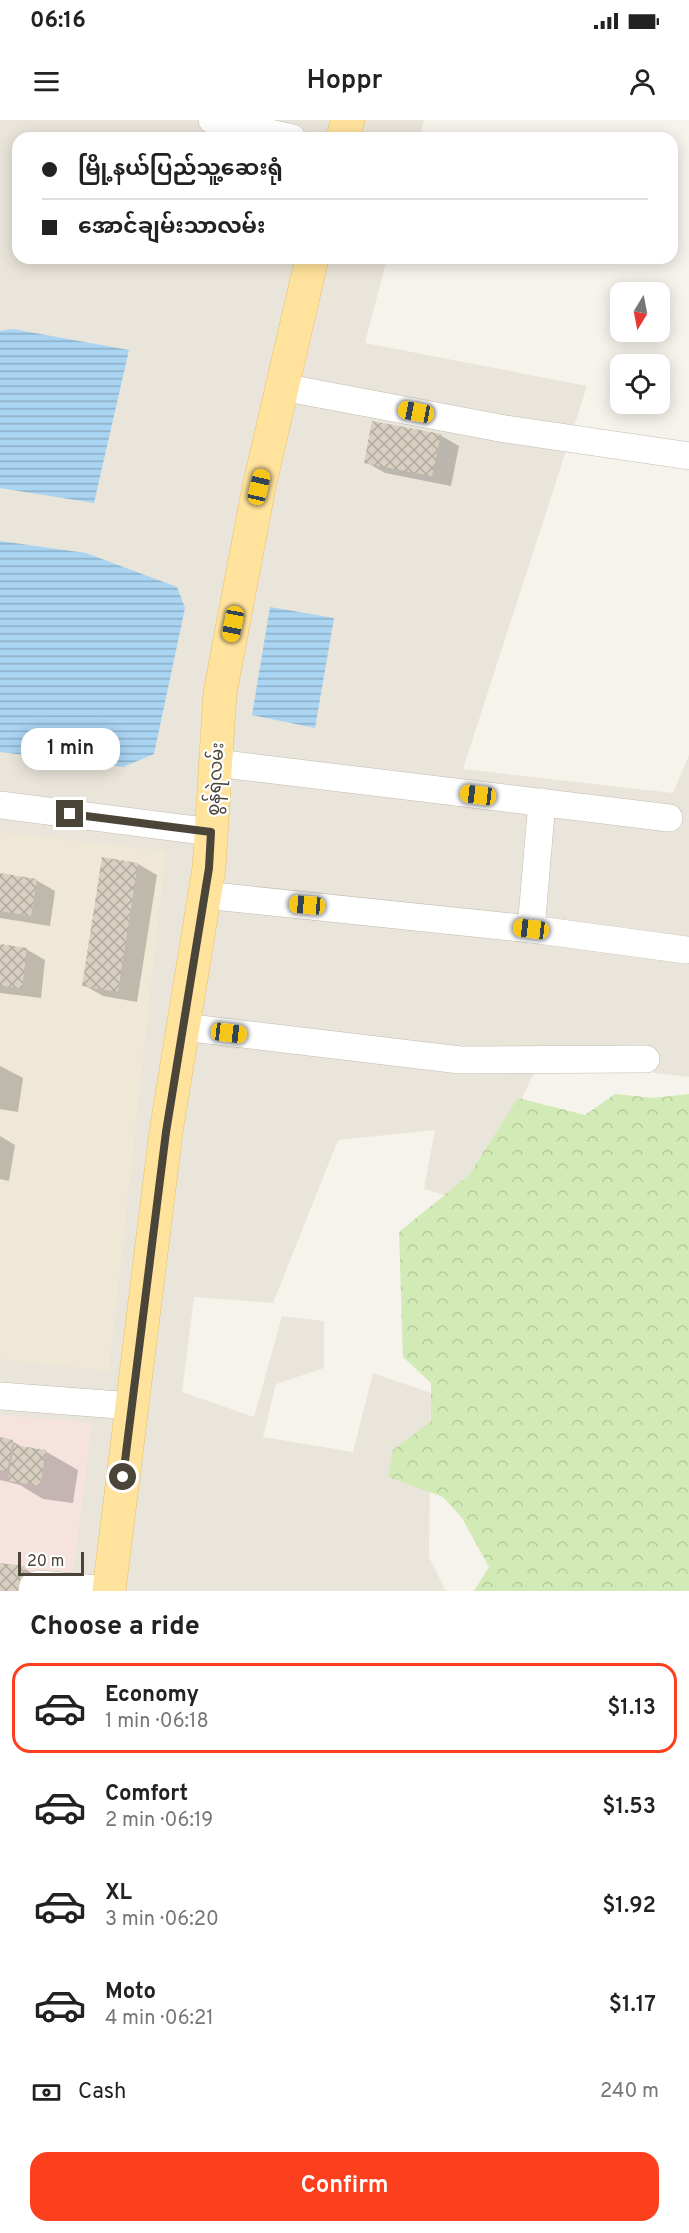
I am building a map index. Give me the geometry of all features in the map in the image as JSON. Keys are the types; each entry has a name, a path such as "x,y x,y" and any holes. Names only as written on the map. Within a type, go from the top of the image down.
{"main road":[{"name":"စွန်ရဲလမ်း","path":"109,1591 166,1132 204,895 211,832 220,693 259,487 311,264"}],"street":[{"path":"212,120 265,132"},
{"path":"282,387 505,429 689,456"},
{"path":"216,763 669,818"},
{"path":"531,929 542,802"},
{"path":"0,805 211,832"},
{"path":"204,895 531,929 686,950"},
{"path":"183,1027 460,1060 646,1059"},
{"path":"0,1396 132,1406"},
{"path":"32,1591 33,1586 39,1584 109,1591"}],"shaded area":[{"path":"0,120 424,120 421,132 12,132 12,264 385,264 365,343 587,386 463,769 673,793 689,755 689,1077 541,1059 470,1203 424,1189 435,1130 338,1140 273,1303 194,1297 182,1392 254,1417 282,1316 324,1321 324,1368 276,1384 263,1437 353,1452 373,1373 431,1393 429,1557 446,1591 0,1591"},
{"path":"0,832 166,851 109,1371 0,1359"},
{"path":"0,1415 92,1422 71,1591 0,1591"}],"green space":[{"path":"615,1094 653,1098 689,1094 689,1591 474,1591 489,1567 462,1518 443,1497 388,1477 393,1450 431,1421 431,1383 403,1357 399,1232 469,1175 518,1098 585,1115"}],"water":[{"path":"13,329 129,350 94,503 0,488 0,331"},
{"path":"0,541 86,553 177,587 185,608 154,754 123,767 0,752"},
{"path":"270,607 334,618 315,728 252,715"}],"building":[{"path":"372,421 441,434 432,476 364,463"},
{"path":"102,857 138,863 118,992 82,986"},
{"path":"0,873 37,879 31,916 0,911"},
{"path":"0,944 27,948 22,988 0,986"},
{"path":"0,1437 13,1440 7,1471 0,1470"},
{"path":"14,1445 46,1450 40,1486 8,1481"},
{"path":"0,1563 25,1566 21,1591 0,1591"}],"route":[{"path":"70,814 211,832 209,868 166,1132 123,1477"}]}
